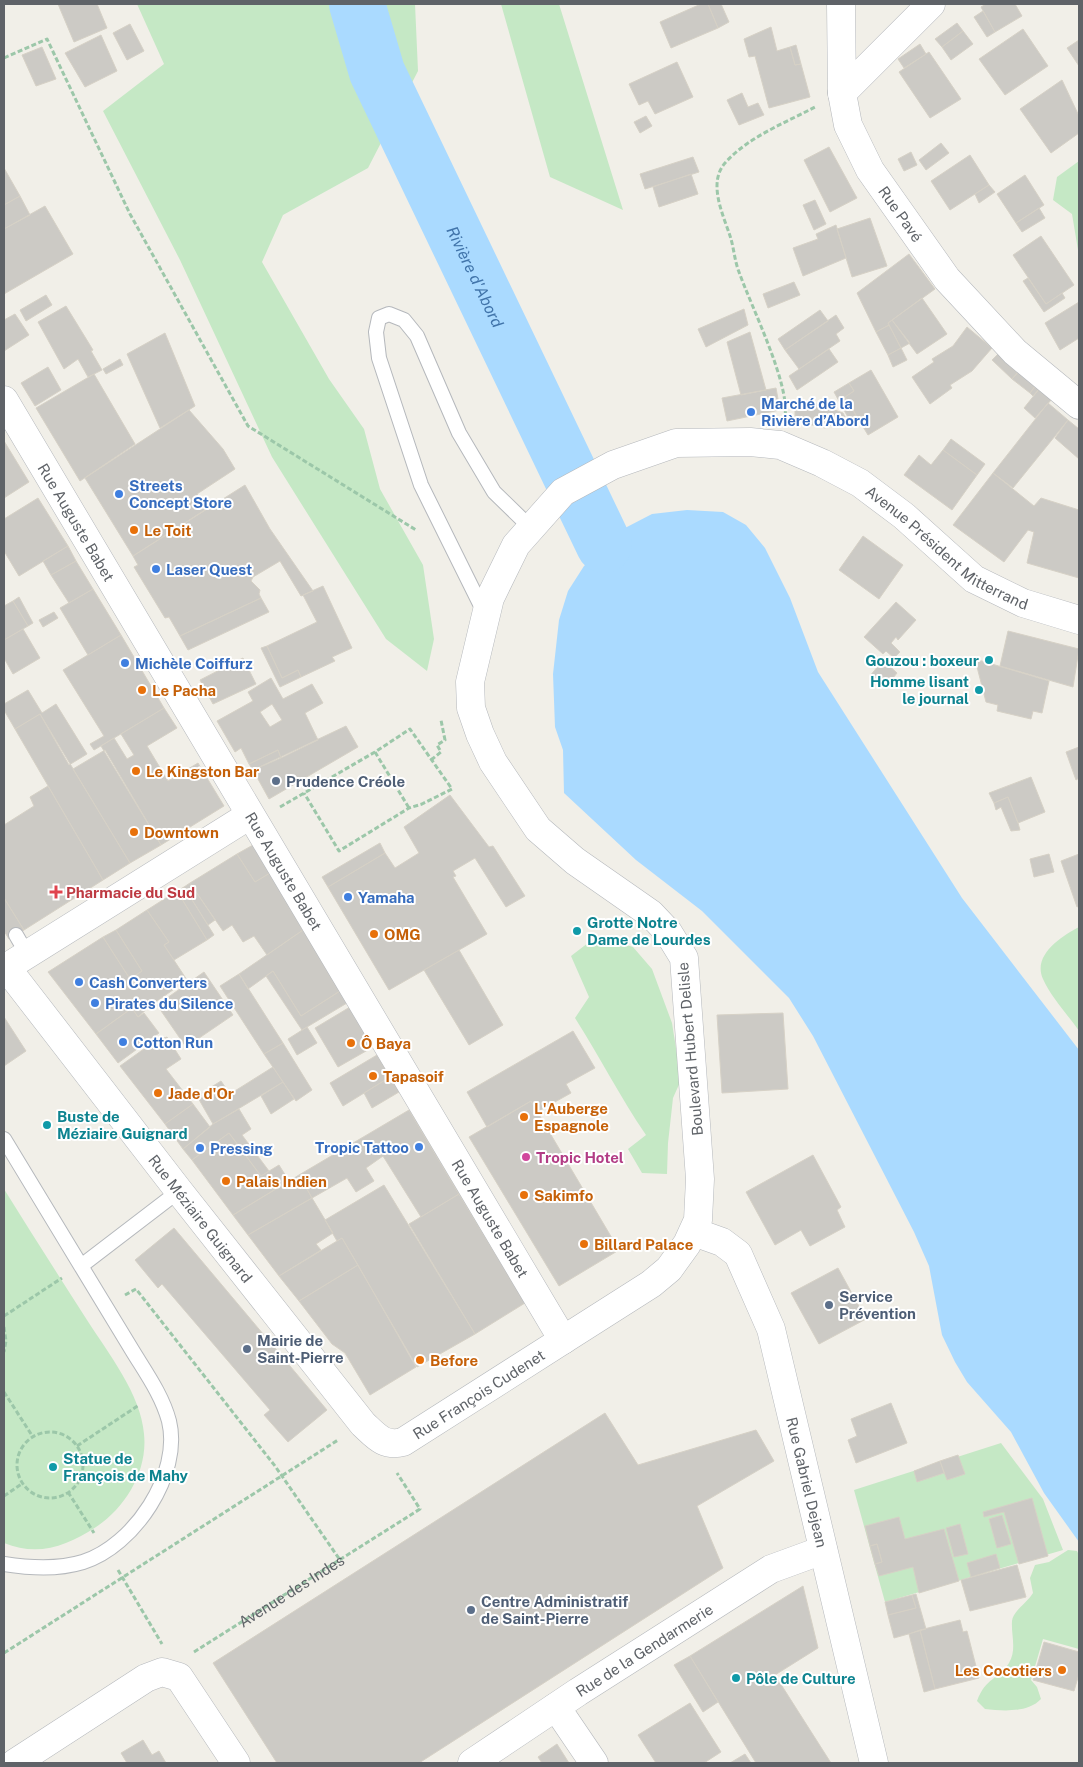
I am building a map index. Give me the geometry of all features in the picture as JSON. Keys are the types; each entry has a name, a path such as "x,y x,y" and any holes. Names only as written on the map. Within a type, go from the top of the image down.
{"street":[{"name":"Rue Pavé","path":"841,4 842,93 848,125 870,170 947,280 1015,352 1079,405"},
{"path":"842,93 931,4"},
{"name":"Rue Auguste Babet","path":"4,400 263,812 563,1340"},
{"name":"Avenue Président Mitterrand","path":"531,528 563,492 613,465 676,443 741,442 780,445 822,463 860,484 904,516 974,579 1023,603 1079,620"},
{"name":"Boulevard Hubert Delisle","path":"531,528 516,545 490,598 470,682 471,708 480,734 511,791 538,830 575,861 651,914 668,932 684,958 700,1179 700,1207 694,1232 679,1257 657,1279 563,1340"},
{"path":"13,956 263,812"},
{"name":"Rue Méziaire Guignard","path":"13,956 178,1191 379,1437"},
{"name":"Rue Gabriel Dejean","path":"694,1232 722,1242 738,1254 771,1329 874,1763"},
{"name":"Rue François Cudenet","path":"379,1437 403,1442 563,1340"},
{"name":"Rue de la Gendarmerie","path":"472,1763 771,1569 823,1550"},
{"path":"15,1763 146,1678 162,1672 177,1671 236,1763"},
{"path":"556,1708 594,1763"},
{"path":"4,1756 8,1763"}],"lane":[{"path":"485,615 421,485 378,358 376,332 379,318 389,314 404,320 417,336 459,433 494,492 531,528"},
{"path":"4,1139 158,1392 169,1422 171,1455 157,1494 134,1528 106,1551 83,1562 51,1567 4,1564"},
{"path":"81,1266 178,1191"}],"path":[{"path":"4,58 47,40 130,214 248,426 421,532"},
{"path":"780,445 787,405 738,270 720,206 716,180 725,163 747,143 842,93"},
{"path":"263,812 304,793 375,752 410,729 452,789 409,808 339,852 304,793"},
{"path":"375,752 409,808"},
{"path":"4,1316 81,1266"},
{"path":"106,1308 136,1288 283,1477 340,1560"},
{"path":"4,1327 6,1341 4,1352"},
{"path":"4,1392 33,1437"},
{"path":"77,1446 158,1392"},
{"path":"52,1432 62,1434 77,1446 82,1455 81,1476 76,1486 68,1492 48,1498 38,1496 23,1483 17,1463 25,1443 33,1437 52,1432"},
{"path":"4,1653 283,1477 379,1437"},
{"name":"Avenue des Indes","path":"177,1671 340,1560 420,1509 381,1449 379,1437"},
{"path":"4,1496 23,1483"},
{"path":"68,1492 106,1551"},
{"path":"119,1571 177,1671"}],"green space":[{"path":"137,4 415,4 418,71 368,168 283,215 262,262 329,379 364,429 380,489 423,565 434,639 427,671 386,639 272,457 180,260 103,111 164,64"},
{"path":"501,4 559,4 623,210 550,177"},
{"path":"1079,161 1079,256 1072,214 1053,200 1057,177"},
{"path":"1079,927 1079,1031 1050,992 1043,979 1041,970 1045,954 1050,947"},
{"path":"597,936 633,947 652,969 672,1023 681,1080 673,1098 667,1174 642,1173 628,1149 646,1135 575,1018 589,997 571,956"},
{"path":"4,1189 122,1374 137,1404 144,1434 144,1448 138,1475 125,1499 116,1510 107,1519 85,1534 63,1544 40,1549 17,1547 4,1543"},
{"path":"1001,1443 1043,1499 1063,1550 885,1602 854,1490"},
{"path":"1068,1550 1077,1551 1079,1555 1079,1649 1043,1639 1031,1680 1037,1687 1041,1699 1036,1704 1022,1709 985,1709 977,1701 984,1687 1001,1673 1009,1663 1013,1653 1013,1617 1033,1593 1030,1578 1035,1565 1049,1562"}],"water":[{"path":"687,510 723,512 746,525 765,548 790,598 818,672 962,898 1079,1050 1079,1542 1044,1493 1011,1432 967,1382 955,1362 942,1335 929,1266 914,1232 813,1036 789,998 702,911 636,860 564,793 563,750 555,727 553,674 559,620 568,591 584,566 625,528 652,514"}],"building":[{"path":"58,4 97,4 107,28 74,42"},
{"path":"701,4 708,4 718,28 671,48 660,22"},
{"path":"708,4 721,4 729,22 718,28"},
{"path":"986,4 1015,4 1022,16 995,32 981,7"},
{"path":"983,11 995,32 987,37 974,17"},
{"path":"957,23 963,31 942,47 935,39"},
{"path":"130,24 144,51 127,60 113,33"},
{"path":"771,27 777,51 790,47 795,65 801,64 810,97 769,108 755,56 749,57 744,39"},
{"path":"1023,29 1048,66 1005,95 979,59"},
{"path":"963,31 973,44 951,60 942,47"},
{"path":"101,35 117,71 85,87 65,53"},
{"path":"1079,40 1079,66 1067,48"},
{"path":"920,44 926,54 904,68 898,59"},
{"path":"796,45 801,64 795,65 790,47"},
{"path":"42,47 56,79 36,86 22,55"},
{"path":"929,52 961,99 930,118 899,72"},
{"path":"677,62 693,97 655,114 648,101 639,105 629,84"},
{"path":"1062,80 1079,116 1079,133 1051,153 1020,109"},
{"path":"742,93 748,107 758,103 764,115 739,125 727,100"},
{"path":"646,116 652,126 640,133 634,122"},
{"path":"941,143 949,153 926,170 919,160"},
{"path":"829,147 857,198 830,212 804,160"},
{"path":"911,152 917,165 904,171 898,159"},
{"path":"970,155 989,185 950,210 931,181"},
{"path":"693,157 699,172 645,189 640,174"},
{"path":"4,168 20,196 4,205"},
{"path":"691,174 698,194 659,207 653,187"},
{"path":"1025,175 1044,205 1016,223 997,194"},
{"path":"989,185 995,192 979,203 975,194"},
{"path":"20,196 30,215 4,229 4,205"},
{"path":"815,200 826,224 814,230 803,205"},
{"path":"45,206 73,254 4,294 4,229"},
{"path":"1039,208 1045,218 1022,232 1016,223"},
{"path":"870,218 887,266 852,277 837,229"},
{"path":"836,225 846,258 803,276 793,248 818,239 816,234"},
{"path":"1041,236 1074,285 1046,304 1013,255"},
{"path":"909,254 935,289 888,323 889,325 876,332 857,293"},
{"path":"1028,278 1046,304 1062,293 1065,298 1044,312 1023,281"},
{"path":"794,282 800,295 768,308 763,294"},
{"path":"46,295 52,305 26,321 20,310"},
{"path":"922,298 947,334 917,354 892,320"},
{"path":"1079,302 1079,338 1060,350 1045,323"},
{"path":"66,306 93,350 91,351 102,370 88,377 78,359 64,369 38,322"},
{"path":"744,309 748,325 706,347 698,329"},
{"path":"820,310 828,321 785,350 778,339"},
{"path":"15,314 29,335 4,351 4,320"},
{"path":"836,315 844,328 836,334 840,341 799,369 785,350"},
{"path":"892,320 910,343 901,348 888,323"},
{"path":"889,325 901,348 888,355 876,332"},
{"path":"967,327 992,348 972,371 950,385 952,388 930,404 912,377 934,362 932,359 953,346"},
{"path":"750,332 766,390 741,395 727,342"},
{"path":"165,333 195,406 160,428 127,354"},
{"path":"901,348 907,360 893,367 888,355"},
{"path":"829,349 838,362 797,390 789,376"},
{"path":"999,353 1019,371 1012,379 992,360"},
{"path":"120,359 123,365 106,374 103,369"},
{"path":"48,367 61,390 35,406 21,383"},
{"path":"871,370 898,417 868,435 845,397 854,391 849,383"},
{"path":"1019,371 1036,385 1030,393 1012,379"},
{"path":"94,374 135,444 80,481 36,408"},
{"path":"849,383 854,391 845,397 856,415 849,419 834,392"},
{"path":"1036,385 1040,388 1033,396 1030,393"},
{"path":"776,388 780,410 727,421 722,398"},
{"path":"1040,388 1052,399 1035,418 1024,408"},
{"path":"810,401 843,413 845,417 825,428 795,421 795,408"},
{"path":"1048,403 1068,420 1013,488 993,473"},
{"path":"189,410 223,449 235,469 197,494 208,508 133,556 85,478"},
{"path":"1068,420 1079,429 1079,459 1055,438"},
{"path":"951,439 985,464 977,475 943,450"},
{"path":"4,441 29,482 4,498"},
{"path":"943,450 977,475 952,510 904,475 919,455 931,465"},
{"path":"993,473 1034,506 1041,498 1079,510 1079,578 1027,563 1034,532 1028,530 1004,562 953,525"},
{"path":"245,485 270,529 313,591 301,596 280,561 253,577 251,581 260,590 261,598 180,636 169,617 165,618 134,567 138,565 133,556"},
{"path":"38,498 68,546 19,576 4,551 4,519"},
{"path":"863,536 903,565 879,599 839,570"},
{"path":"68,546 76,561 51,575 43,561"},
{"path":"76,561 93,589 69,603 51,575"},
{"path":"323,586 352,648 332,657 335,661 301,677 298,670 282,678 267,646 317,622 303,595"},
{"path":"93,589 121,635 88,655 60,608"},
{"path":"19,597 33,623 28,626 13,601"},
{"path":"261,598 269,612 188,650 180,636"},
{"path":"13,601 28,626 4,640 4,606"},
{"path":"896,602 916,620 898,640 896,637 891,643 900,652 894,658 886,651 883,654 864,637"},
{"path":"54,612 58,618 43,627 39,620"},
{"path":"23,629 40,658 13,674 4,658 4,640"},
{"path":"1008,631 1079,649 1073,687 1000,666"},
{"path":"121,635 164,708 94,750 90,744 104,736 63,670"},
{"path":"267,646 282,678 298,670 301,677 280,687 261,648"},
{"path":"243,658 256,684 213,704 200,680"},
{"path":"975,659 1049,681 1042,713 1033,711 1031,719 997,711 998,705 986,702"},
{"path":"883,660 897,673 885,688 870,676"},
{"path":"271,678 283,699 312,684 323,703 305,713 318,740 281,758 278,750 249,764 241,748 235,752 217,721 253,701 248,692","holes":["272,704 282,720 270,727 260,712"]},
{"path":"28,690 42,713 56,704 87,754 69,765 40,714 15,729 4,710 4,704"},
{"path":"164,708 177,728 147,746 168,781 198,763 224,806 161,845 101,746 114,738 127,759 134,755 121,734"},
{"path":"40,714 130,863 103,880 15,729"},
{"path":"346,726 358,747 269,799 253,770"},
{"path":"1079,747 1079,778 1076,780 1066,752"},
{"path":"105,750 161,845 130,863 73,769"},
{"path":"278,750 281,758 253,770 249,764"},
{"path":"1031,777 1045,812 1018,823 1008,797 994,803 989,793"},
{"path":"48,786 103,880 24,930 4,898 4,825 34,806 30,797"},
{"path":"450,795 489,847 493,846 525,896 506,907 475,858 453,871 456,876 453,877 487,934 389,990 328,887 385,853 395,868 419,853 404,827"},
{"path":"1008,797 1020,830 1011,831 1001,807 996,810 994,803"},
{"path":"380,843 385,853 328,887 322,877"},
{"path":"253,845 270,873 255,882 237,854"},
{"path":"237,854 255,882 270,873 303,930 267,955 254,936 243,942 232,925 223,931 190,883"},
{"path":"1049,854 1054,872 1034,877 1030,859"},
{"path":"1079,854 1079,906 1077,907 1061,861"},
{"path":"190,883 215,920 208,925 184,887"},
{"path":"184,887 214,935 207,940 177,891"},
{"path":"177,891 207,940 174,960 164,945 169,942 147,910"},
{"path":"4,898 24,930 9,939 4,931"},
{"path":"147,910 169,942 164,945 187,980 150,1006 138,1017 132,1008 96,1034 48,972 103,937 130,979 142,971 116,930"},
{"path":"116,930 142,971 130,979 103,937"},
{"path":"303,930 340,991 301,1016 273,971 248,989 239,974"},
{"path":"459,950 503,1025 469,1045 424,970"},
{"path":"273,971 301,1016 340,991 347,1003 302,1030 266,976"},
{"path":"204,972 233,1015 186,1047 157,1005"},
{"path":"239,974 283,1043 264,1054 220,986"},
{"path":"350,1007 373,1047 338,1067 315,1028"},
{"path":"132,1008 138,1017 144,1013 159,1033 118,1063 96,1034"},
{"path":"783,1013 788,1089 722,1093 717,1015"},
{"path":"4,1017 26,1051 4,1066"},
{"path":"307,1027 317,1043 297,1055 288,1039"},
{"path":"573,1031 595,1068 566,1084 571,1093 537,1112 531,1101 487,1127 467,1092"},
{"path":"162,1036 164,1038 167,1037 181,1059 166,1069 193,1104 165,1124 120,1066"},
{"path":"283,1043 312,1090 296,1101 264,1054"},
{"path":"377,1055 390,1077 343,1106 330,1083"},
{"path":"273,1067 283,1082 213,1124 197,1096 221,1081 230,1094"},
{"path":"390,1077 399,1092 372,1108 364,1093"},
{"path":"283,1082 294,1099 271,1114 261,1096"},
{"path":"531,1101 619,1250 559,1286 469,1137"},
{"path":"193,1104 210,1127 183,1149 165,1124"},
{"path":"239,1109 251,1129 242,1135 269,1171 261,1176 229,1133 192,1160 183,1149 213,1124"},
{"path":"409,1110 459,1194 421,1217 383,1156 366,1168 374,1181 356,1192 347,1178 312,1198 299,1175"},
{"path":"229,1133 261,1176 279,1165 289,1181 233,1215 192,1160"},
{"path":"813,1155 841,1207 837,1210 845,1227 810,1246 801,1230 775,1245 746,1192"},
{"path":"299,1175 312,1198 248,1235 233,1215"},
{"path":"384,1185 475,1334 417,1367 342,1238 337,1241 325,1220"},
{"path":"459,1194 525,1303 475,1334 409,1224"},
{"path":"312,1198 333,1233 316,1244 321,1250 279,1276 248,1235"},
{"name":"Mairie de Saint-Pierre","path":"174,1228 327,1410 288,1442 264,1415 270,1410 162,1284 158,1288 135,1260"},
{"path":"342,1238 358,1265 299,1301 279,1276"},
{"path":"358,1265 416,1367 370,1395 345,1353 332,1344 299,1301"},
{"path":"838,1268 866,1319 819,1344 791,1293"},
{"path":"891,1403 907,1443 856,1463 848,1440 857,1436 851,1419"},
{"path":"605,1413 638,1465 756,1430 774,1461 697,1506 723,1568 419,1763 277,1763 213,1663"},
{"path":"958,1455 965,1474 947,1480 940,1461"},
{"path":"940,1461 944,1473 917,1482 914,1471"},
{"path":"1032,1498 1048,1556 1019,1564 1004,1512 984,1517 983,1512"},
{"path":"1002,1515 1011,1544 997,1548 989,1519"},
{"path":"899,1517 905,1539 944,1529 959,1581 919,1593 913,1567 879,1576 875,1564 882,1562 877,1544 870,1546 865,1526"},
{"path":"960,1524 968,1554 954,1557 946,1528"},
{"path":"877,1544 882,1562 875,1564 870,1546"},
{"path":"996,1554 1000,1568 971,1577 967,1563"},
{"path":"1017,1565 1026,1597 970,1611 961,1580"},
{"path":"803,1586 818,1648 775,1675 831,1763 756,1763 690,1656"},
{"path":"916,1594 926,1629 894,1638 888,1615 916,1608 912,1595"},
{"path":"912,1595 916,1608 888,1615 885,1602"},
{"path":"960,1620 963,1632 967,1631 979,1678 935,1689 920,1630"},
{"path":"920,1630 935,1689 924,1692 909,1634"},
{"path":"1044,1642 1079,1652 1079,1674 1074,1691 1033,1680"},
{"path":"690,1656 718,1702 703,1712 674,1665"},
{"path":"690,1703 721,1752 704,1763 656,1763 638,1735"},
{"path":"143,1740 152,1755 159,1751 166,1763 127,1763 121,1753"},
{"path":"557,1744 569,1763 542,1763 538,1757"},
{"path":"745,1754 751,1763 730,1763"}],"waterway":[{"name":"Rivière d'Abord","path":"357,4 377,72 604,545"}],"place":[{"name":"Marché de la Rivière d’Abord","path":"751,412"},
{"name":"Streets Concept Store","path":"119,494"},
{"name":"Le Toit","path":"134,530"},
{"name":"Laser Quest","path":"156,569"},
{"name":"Gouzou : boxeur","path":"989,660"},
{"name":"Michèle Coiffurz","path":"125,663"},
{"name":"Le Pacha","path":"142,690"},
{"name":"Homme lisant le journal","path":"979,690"},
{"name":"Le Kingston Bar","path":"136,771"},
{"name":"Prudence Créole","path":"276,781"},
{"name":"Downtown","path":"134,832"},
{"name":"Pharmacie du Sud","path":"56,892"},
{"name":"Yamaha","path":"348,897"},
{"name":"Grotte Notre Dame de Lourdes","path":"577,931"},
{"name":"OMG","path":"374,934"},
{"name":"Cash Converters","path":"79,982"},
{"name":"Pirates du Silence","path":"95,1003"},
{"name":"Cotton Run","path":"123,1042"},
{"name":"Ô Baya","path":"351,1043"},
{"name":"Tapasoif","path":"373,1076"},
{"name":"Jade d'Or","path":"158,1093"},
{"name":"L'Auberge Espagnole","path":"524,1117"},
{"name":"Buste de Méziaire Guignard","path":"47,1125"},
{"name":"Tropic Tattoo","path":"419,1147"},
{"name":"Pressing","path":"200,1148"},
{"name":"Tropic Hotel","path":"526,1157"},
{"name":"Palais Indien","path":"226,1181"},
{"name":"Sakimfo","path":"524,1195"},
{"name":"Billard Palace","path":"584,1244"},
{"name":"Service Prévention","path":"829,1305"},
{"name":"Mairie de Saint-Pierre","path":"247,1349"},
{"name":"Before","path":"420,1360"},
{"name":"Statue de François de Mahy","path":"53,1467"},
{"name":"Centre Administratif de Saint-Pierre","path":"471,1610"},
{"name":"Les Cocotiers","path":"1062,1670"},
{"name":"Pôle de Culture","path":"736,1678"}]}
